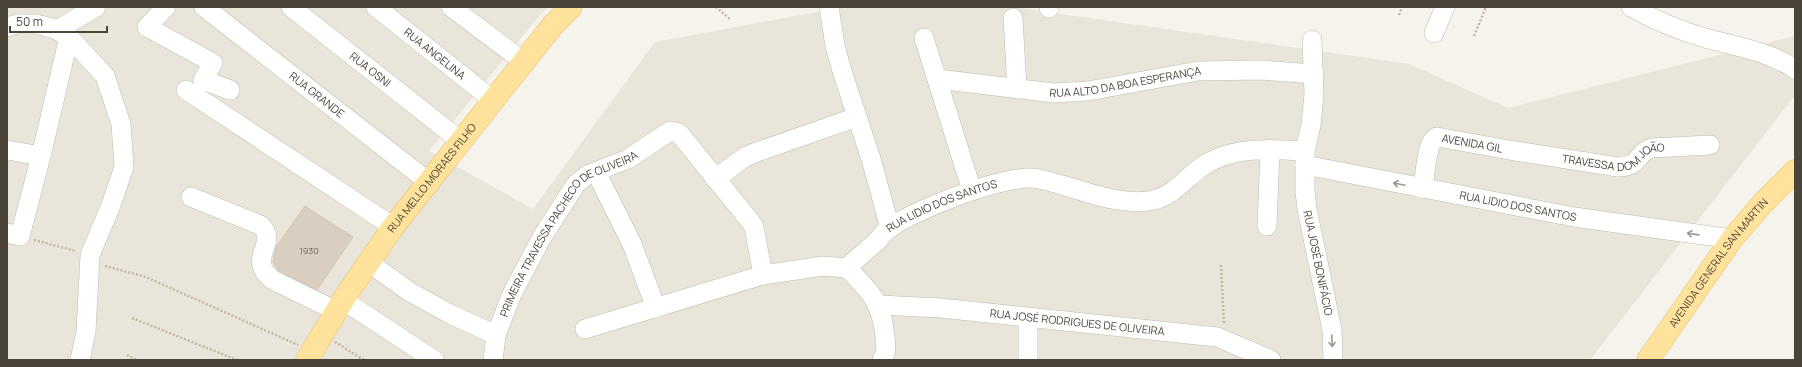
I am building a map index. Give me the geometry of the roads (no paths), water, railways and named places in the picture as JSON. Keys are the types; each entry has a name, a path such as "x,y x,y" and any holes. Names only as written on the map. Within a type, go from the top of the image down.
{"main road":[{"name":"RUA MELLO MORAES FILHO","path":"304,354 393,227 430,182 456,137 494,101 520,59 571,7"},
{"name":"AVENIDA GENERAL SAN MARTIN","path":"1648,360 1732,239 1763,203 1795,171"}],"street":[{"path":"14,235 41,156 63,33 96,7"},
{"path":"166,7 148,28 213,63 203,80 230,90"},
{"name":"RUA GRANDE","path":"205,7 430,182"},
{"name":"RUA OSNI","path":"291,7 456,137"},
{"name":"RUA ANGELINA","path":"376,7 494,101"},
{"path":"450,7 520,59"},
{"path":"829,7 835,46 872,159 890,228"},
{"path":"1434,33 1445,7"},
{"path":"1631,7 1676,29 1758,52 1786,63 1795,69"},
{"path":"1013,18 1018,89"},
{"path":"7,27 17,24 36,24 63,33 105,76 121,124 124,167 112,204 89,258 86,332 84,350 80,360"},
{"path":"924,38 972,191"},
{"path":"1305,158 1311,126 1314,74 1312,40"},
{"name":"RUA ALTO DA BOA ESPERANÇA","path":"937,79 1054,93 1088,91 1198,71 1261,70 1314,74"},
{"path":"186,90 393,227"},
{"path":"764,275 754,227 715,179 745,157 754,153 857,117"},
{"name":"PRIMEIRA TRAVESSA PACHECO DE OLIVEIRA","path":"493,360 496,335 512,294 561,205 580,180 588,175 628,159 668,133 676,131 715,179"},
{"name":"AVENIDA GIL","path":"1423,189 1429,147 1435,137 1515,151"},
{"name":"TRAVESSA DOM JOÃO","path":"1515,151 1625,167 1634,164 1644,151 1652,148 1710,144"},
{"name":"RUA LIDIO DOS SANTOS","path":"847,268 890,228 927,207 972,191 1006,182 1036,178 1120,200 1136,202 1152,200 1168,195 1202,166 1226,155 1258,149 1270,149 1423,189 1574,218 1732,239"},
{"path":"1267,226 1270,149"},
{"path":"7,150 41,156"},
{"name":"RUA JOSÉ BONIFÁCIO","path":"1305,158 1307,209 1332,330 1333,360"},
{"path":"596,172 632,244 656,308"},
{"path":"191,197 260,225 267,234 261,261 262,268 265,274 273,280 339,305 434,360"},
{"path":"368,262 410,292 452,315 496,335"},
{"path":"585,329 764,275 823,266 847,268 865,286 879,305 883,322 886,353 882,360"},
{"name":"RUA JOSÉ RODRIGUES DE OLIVEIRA","path":"879,305 941,308 1217,337 1271,360"},
{"path":"1028,318 1028,360"}]}
